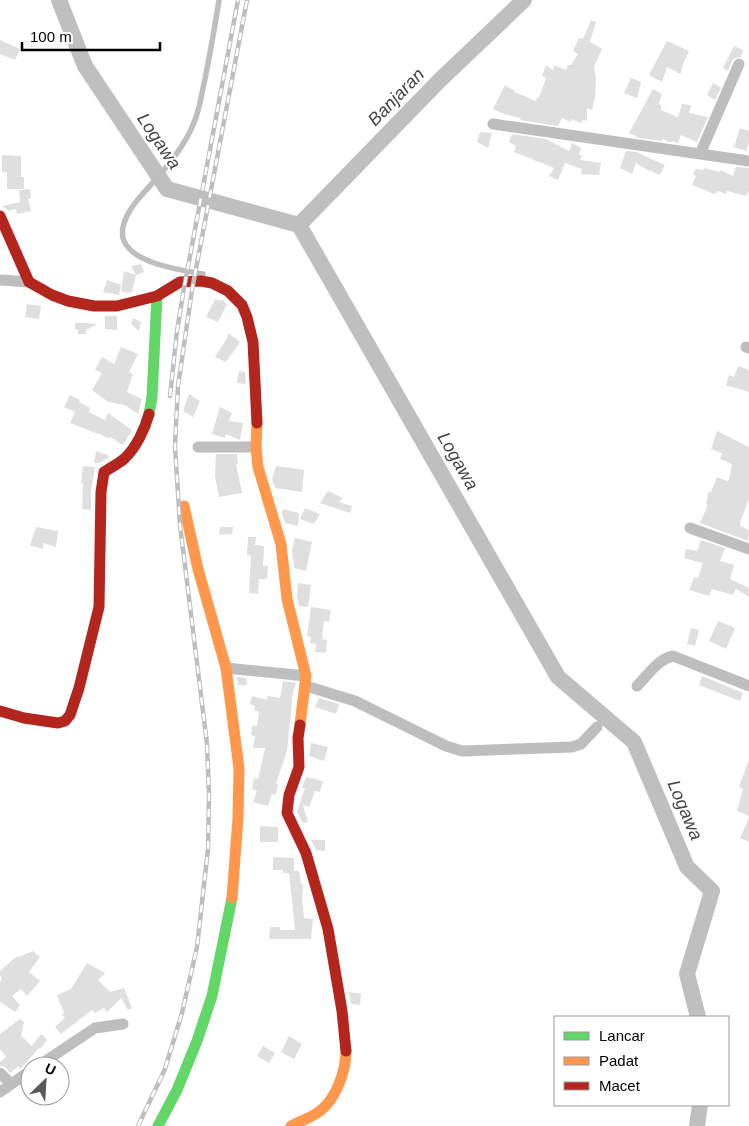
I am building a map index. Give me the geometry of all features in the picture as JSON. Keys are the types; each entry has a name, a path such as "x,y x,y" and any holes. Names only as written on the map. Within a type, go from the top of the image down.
{"street":[{"path":"700,154 739,64"},
{"path":"493,124 749,161"},
{"path":"0,216 29,282"},
{"path":"0,280 29,282 52,295 80,304 94,306 124,304 157,296 180,282 201,281 212,283 235,296 242,305 247,317 253,342 258,413 256,447 259,474 281,544 286,599 306,681 298,738 299,767 289,795 287,813 306,853 328,929 342,1012 346,1054 342,1078 329,1102 319,1112 292,1126"},
{"path":"0,710 24,718 58,723 65,721 70,714 79,688 99,607 101,492 104,474 109,468 124,459 131,451 144,429 152,397 157,296"},
{"path":"198,448 256,447"},
{"path":"158,1126 177,1090 195,1046 212,996 232,905 236,862 239,768 226,668 198,569 184,506"},
{"path":"690,528 749,549"},
{"path":"637,686 662,661 667,657 673,656 749,686"},
{"path":"226,668 306,681 462,752 572,747 586,740 597,727"},
{"path":"53,1056 95,1028 123,1024"},
{"path":"0,1073 11,1084"},
{"path":"0,1092 20,1078"}],"lane":[{"path":"219,0 196,120 173,160 138,200 126,219 123,228 124,240 131,250 141,258 154,263 206,275 222,283 224,289"}],"building":[{"path":"591,20 596,22 590,42 602,49 594,67 596,79 595,98 592,110 587,108 587,121 583,120 581,123 572,119 571,122 562,118 558,126 520,120 521,118 493,109 505,85 514,92 536,101 537,97 539,98 546,78 542,76 546,65 553,70 554,65 566,70 568,65 571,65 578,54 573,51 579,38 583,39"},
{"path":"0,40 20,49 15,60 0,54"},
{"path":"667,41 689,51 681,74 667,67 662,82 649,75"},
{"path":"734,46 743,50 741,57 735,58 732,61 728,71 723,68"},
{"path":"631,78 641,82 637,98 624,93"},
{"path":"713,83 721,88 715,100 707,95"},
{"path":"653,89 662,94 659,104 661,105 661,110 678,117 682,104 691,105 689,113 708,117 697,142 681,135 678,143 663,139 662,141 639,138 629,133"},
{"path":"740,128 749,131 749,142 746,151 734,147"},
{"path":"480,132 492,133 488,148 477,142"},
{"path":"512,134 546,139 569,151 572,143 581,148 579,154 582,156 580,160 601,163 599,175 581,174 582,169 565,163 558,180 549,176 554,168 514,152 516,146 509,142"},
{"path":"626,151 636,152 665,165 660,175 636,163 632,174 620,168"},
{"path":"2,155 21,156 21,177 24,177 24,189 7,189 7,172 2,172"},
{"path":"736,167 749,168 749,191 746,196 727,191 726,194 718,191 714,194 692,185 696,176 693,174 696,169 703,170 704,168 720,172 721,170 733,176"},
{"path":"30,189 31,198 28,199 31,211 17,214 16,209 9,211 2,206 20,202 19,190"},
{"path":"141,264 144,272 136,275 131,266"},
{"path":"124,271 136,275 132,292 126,293 121,291"},
{"path":"107,280 121,285 119,295 103,292"},
{"path":"215,299 221,301 222,299 227,304 218,322 206,317"},
{"path":"27,304 41,306 39,319 25,317"},
{"path":"105,316 117,316 117,330 105,329"},
{"path":"133,318 141,322 139,331 131,324"},
{"path":"75,323 97,324 86,330 86,334 78,334 78,330 75,329"},
{"path":"228,333 240,342 226,362 215,357 227,338"},
{"path":"121,347 138,354 129,372 133,374 127,392 142,399 138,414 125,405 108,402 92,390 102,373 95,370 102,357 114,364"},
{"path":"738,366 749,370 749,392 726,385 729,375 734,377"},
{"path":"239,371 245,372 246,384 237,383"},
{"path":"189,394 200,401 193,417 183,411"},
{"path":"70,395 90,408 89,412 105,420 108,413 132,430 123,445 110,437 109,439 70,423 75,412 64,407"},
{"path":"220,407 232,413 229,421 243,423 240,440 226,434 225,438 212,434"},
{"path":"717,431 749,447 749,499 740,523 740,526 749,530 748,541 700,523 707,507 708,492 711,492 717,477 729,480 732,464 720,459 722,453 711,449"},
{"path":"96,451 108,455 108,458 99,463 94,463"},
{"path":"216,454 237,454 238,464 236,464 242,493 219,497 215,476"},
{"path":"83,466 95,467 91,491 91,510 82,509 83,483 81,483"},
{"path":"276,466 304,470 302,492 275,488 272,479"},
{"path":"328,491 343,498 339,502 352,506 350,513 320,503"},
{"path":"305,508 320,514 314,524 300,519"},
{"path":"283,509 299,513 298,526 285,523 282,514"},
{"path":"36,527 58,531 56,547 43,543 43,549 30,545"},
{"path":"220,527 233,527 232,534 219,535"},
{"path":"248,537 256,537 255,545 264,546 263,566 268,566 267,579 259,579 258,594 249,593 251,556 247,555"},
{"path":"295,538 312,542 306,571 294,568 292,550"},
{"path":"701,540 725,548 720,561 734,565 730,579 749,588 749,597 736,589 733,595 712,589 709,596 689,590 694,577 698,578 703,563 684,558 686,549 697,551"},
{"path":"298,583 311,585 308,607 299,606 297,597"},
{"path":"311,607 331,610 329,622 324,621 322,639 327,640 326,653 315,652 316,644 310,643 311,637 307,636"},
{"path":"718,621 735,628 726,649 709,641"},
{"path":"691,628 699,630 695,646 687,644"},
{"path":"702,676 743,693 740,701 699,685"},
{"path":"237,677 246,678 247,685 238,685"},
{"path":"283,681 296,683 293,692 287,751 276,783 278,784 276,795 272,794 268,806 253,802 257,791 252,789 254,778 258,779 265,748 253,748 255,736 251,735 252,726 257,726 259,712 254,710 255,706 250,704 252,696 267,700 267,696 280,698"},
{"path":"319,698 339,704 336,714 315,707"},
{"path":"311,743 328,747 324,761 309,756"},
{"path":"748,762 749,816 737,811 743,789 739,787"},
{"path":"306,777 323,781 320,792 315,791 309,807 303,805 308,822 303,823 297,812 305,788 302,788"},
{"path":"749,818 749,842 740,838"},
{"path":"260,826 278,827 278,842 260,842"},
{"path":"311,840 325,840 325,851 316,850"},
{"path":"273,857 294,858 294,871 299,871 301,884 303,884 302,905 304,918 313,919 311,939 269,939 270,927 280,927 280,930 295,930 289,873 283,873 283,870 273,870"},
{"path":"33,951 40,957 29,972 40,981 27,996 21,989 12,996 20,1005 15,1012 0,1002 0,982 2,978 0,971 17,956 19,957"},
{"path":"87,963 105,973 98,980 110,992 124,988 132,1008 128,1010 121,998 107,1012 104,1008 95,1013 92,1010 61,1034 55,1027 65,1018 62,1015 64,1013 57,995 71,989"},
{"path":"349,992 361,994 360,1005 351,1004"},
{"path":"20,1019 24,1022 21,1036 32,1046 40,1035 43,1035 47,1040 32,1056 20,1056 20,1069 19,1066 10,1073 5,1067 0,1066 0,1062 6,1057 0,1049 0,1034"},
{"path":"289,1036 302,1044 294,1059 281,1052"},
{"path":"263,1046 275,1053 269,1063 257,1056"}],"waterway":[{"name":"Logawa","path":"59,0 85,66 167,189 299,225 558,677 634,742 687,867 712,891 687,974 698,1016"},
{"name":"Banjaran","path":"299,225 440,80 524,0"},
{"name":"Logawa","path":"697,1126 700,1106"}],"railway":[{"path":"170,396 184,288 238,0"},
{"path":"138,1126 165,1069 182,1013 197,947 208,849 209,796 207,744 180,525 175,446 178,386 192,290 247,0"}],"traffic: fast":[{"path":"149,414 152,397 157,296"},
{"path":"158,1126 177,1090 197,1041 212,996 232,898"}],"traffic: slow":[{"path":"257,423 256,447 258,467 281,544 287,599 306,676 300,725"},
{"path":"184,506 198,569 226,668 239,768 238,818 232,898"},
{"path":"291,1126 309,1118 326,1106 342,1076 346,1051"}],"traffic: jam":[{"path":"0,216 29,282 52,295 68,301 94,306 117,306 157,296 180,282 201,281 212,283 228,291 242,305 253,342 257,423"},
{"path":"0,711 24,718 58,723 65,721 70,715 79,688 99,607 101,492 104,472 124,459 136,444 149,414"},
{"path":"300,725 298,738 299,767 289,795 287,813 306,853 328,929 342,1011 346,1051"}]}
